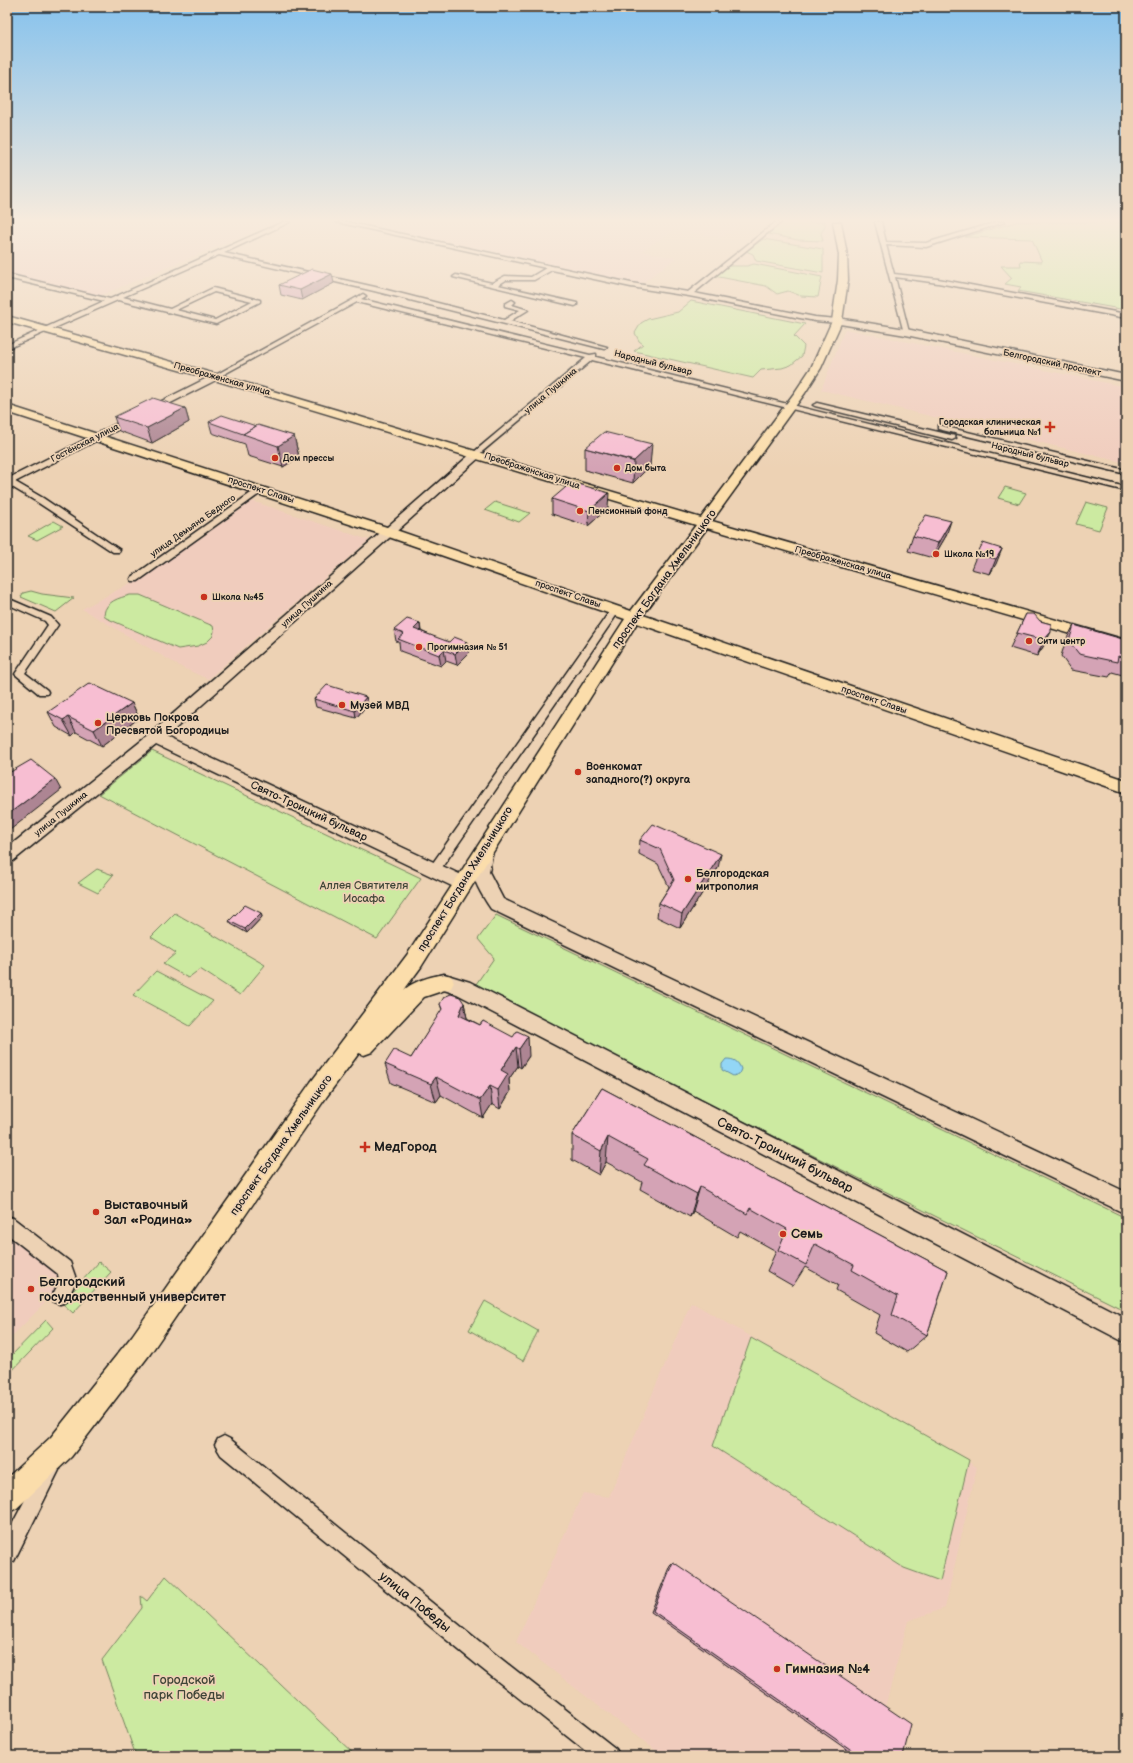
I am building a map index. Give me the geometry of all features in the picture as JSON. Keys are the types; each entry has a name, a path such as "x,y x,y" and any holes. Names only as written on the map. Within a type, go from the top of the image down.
{"main road":[{"name":"проспект Богдана Хмельницкого","path":"7,1498 61,1447 141,1345 319,1089 414,960 634,617 790,407 816,368 837,320 839,304"},
{"name":"Преображенская улица","path":"7,319 214,377 477,454 646,506 1126,645"},
{"name":"проспект Славы","path":"7,408 97,436 388,532 1126,787"},
{"path":"319,1089 417,991 444,982"}],"street":[{"path":"7,347 103,304"},
{"path":"143,304 216,322 251,304"},
{"path":"170,311 184,304"},
{"name":"Гостёнская улица","path":"8,483 214,377 348,304"},
{"name":"Народный бульвар","path":"373,304 1126,489"},
{"name":"Народный бульвар","path":"435,304 604,347"},
{"path":"505,322 525,310 506,305 507,304"},
{"path":"740,304 804,317 837,320"},
{"path":"899,304 906,332"},
{"path":"1063,304 1126,316"},
{"name":"Белгородский проспект","path":"837,320 906,332 1126,378"},
{"name":"улица Пушкина","path":"7,857 156,738 477,454 604,347"},
{"path":"817,405 840,408 1126,482"},
{"path":"829,417 840,408"},
{"name":"Народный бульвар","path":"840,408 1126,472"},
{"name":"Народный бульвар","path":"840,408 850,409 1126,477"},
{"path":"8,483 40,500 116,550"},
{"name":"улица Демьяна Бедного","path":"135,579 261,490"},
{"path":"7,600 48,619 53,625 20,674 43,692"},
{"path":"434,870 615,610"},
{"name":"Свято-Троицкий бульвар","path":"156,738 462,883"},
{"path":"486,846 481,872 490,893 497,904 1126,1203"},
{"name":"Свято-Троицкий бульвар","path":"444,982 463,988 1126,1331"},
{"path":"7,1224 64,1268 68,1274 68,1281 66,1289 60,1296"},
{"name":"улица Победы","path":"224,1445 488,1661 609,1756"},
{"path":"7,1554 61,1447"}],"shaded area":[{"name":"Городская клиническая больница №1","path":"845,329 1126,387 1126,463 821,390"},
{"name":"Школа №45","path":"252,501 369,540 208,679 183,668 82,609 138,579 201,538"},
{"name":"Белгородский государственный университет","path":"7,1236 56,1273 59,1283 53,1295 7,1341"},
{"path":"691,1302 977,1467 945,1608 908,1621 872,1756 663,1756 516,1642 583,1493 609,1497"}],"green space":[{"path":"687,304 707,304 805,324 794,336 804,346 802,356 791,365 782,368 761,370 753,378 634,351 643,344 639,341 635,333 641,323 648,319 678,312"},
{"path":"1093,304 1126,304 1126,310"},
{"path":"1005,487 1026,493 1019,504 998,498"},
{"path":"495,502 530,513 519,522 485,510"},
{"path":"1086,502 1108,508 1099,530 1076,524"},
{"path":"54,521 63,526 37,540 28,536"},
{"path":"31,591 74,598 56,612 21,597 23,593"},
{"path":"130,595 140,595 213,626 213,636 207,642 198,646 178,649 106,618 104,614 105,610 110,603"},
{"name":"Аллея Святителя Иосафа","path":"152,751 421,878 377,939 99,794"},
{"path":"97,869 113,875 98,893 78,883"},
{"path":"175,913 265,965 240,995 200,969 188,978 163,964 176,953 151,937"},
{"path":"496,915 1126,1218 1126,1311 474,987 494,958 478,939"},
{"path":"156,971 213,1001 190,1026 133,995"},
{"path":"99,1262 111,1272 73,1313 62,1303"},
{"path":"485,1301 538,1331 523,1361 469,1330"},
{"path":"46,1320 53,1328 7,1376 7,1360"},
{"path":"751,1338 969,1460 940,1581 904,1568 713,1446"},
{"name":"Городской парк Победы","path":"166,1576 356,1756 136,1756 102,1660 142,1608 141,1596 147,1601"}],"water":[{"path":"726,1059 731,1059 739,1064 741,1069 739,1074 733,1076 722,1070 722,1064"}],"building":[{"path":"153,398 185,408 147,428 114,417"},
{"path":"222,415 256,426 243,434 209,422"},
{"path":"258,425 294,436 278,446 243,434"},
{"path":"604,432 652,444 634,461 585,448"},
{"path":"572,482 609,493 589,511 552,499"},
{"path":"926,515 951,521 938,543 913,536"},
{"path":"983,543 1002,549 996,559 977,554"},
{"path":"1026,614 1034,614 1040,621 1051,624 1051,632 1044,640 1017,633"},
{"path":"407,619 420,623 414,629 449,642 454,637 467,642 455,654 444,650 439,655 398,639 404,634 394,630"},
{"path":"1074,625 1126,640 1126,658 1118,656 1117,662 1079,654 1069,641"},
{"path":"90,683 132,703 94,730 68,717 63,720 48,712"},
{"path":"327,685 366,697 355,711 314,699"},
{"path":"31,760 55,779 7,815 7,774"},
{"name":"Белгородская митрополия","path":"653,824 721,854 682,914 659,903 674,880 660,849 640,840"},
{"path":"245,905 261,913 245,929 229,921"},
{"path":"451,994 460,997 464,1003 459,1015 480,1025 483,1021 513,1037 517,1031 528,1036 519,1049 516,1047 501,1070 508,1074 498,1090 490,1086 480,1100 436,1077 431,1084 385,1064 394,1050 411,1058 442,1009 440,1004 444,997"},
{"path":"602,1088 948,1271 927,1335 892,1315 898,1296 852,1270 854,1265 815,1244 806,1265 778,1250 787,1229 750,1208 747,1214 700,1187 697,1194 644,1165 648,1159 608,1137 601,1151 572,1135"},
{"name":"Гимназия №4","path":"673,1562 911,1724 903,1756 860,1756 653,1611"}],"place":[{"name":"Городская клиническая больница №1","path":"1050,427"},
{"name":"Дом прессы","path":"275,458"},
{"name":"Дом быта","path":"617,468"},
{"name":"Пенсионный фонд","path":"580,511"},
{"name":"Школа №19","path":"936,554"},
{"name":"Школа №45","path":"204,597"},
{"name":"Сити центр","path":"1029,641"},
{"name":"Прогимназия № 51","path":"419,647"},
{"name":"Музей МВД","path":"342,705"},
{"name":"Церковь Покрова Пресвятой Богородицы","path":"98,723"},
{"name":"Военкомат западного(?) округа","path":"578,772"},
{"name":"Белгородская митрополия","path":"688,879"},
{"name":"МедГород","path":"365,1147"},
{"name":"Выставочный Зал «Родина»","path":"96,1212"},
{"name":"Семь","path":"783,1234"},
{"name":"Белгородский государственный университет","path":"31,1289"},
{"name":"Гимназия №4","path":"777,1669"}]}
